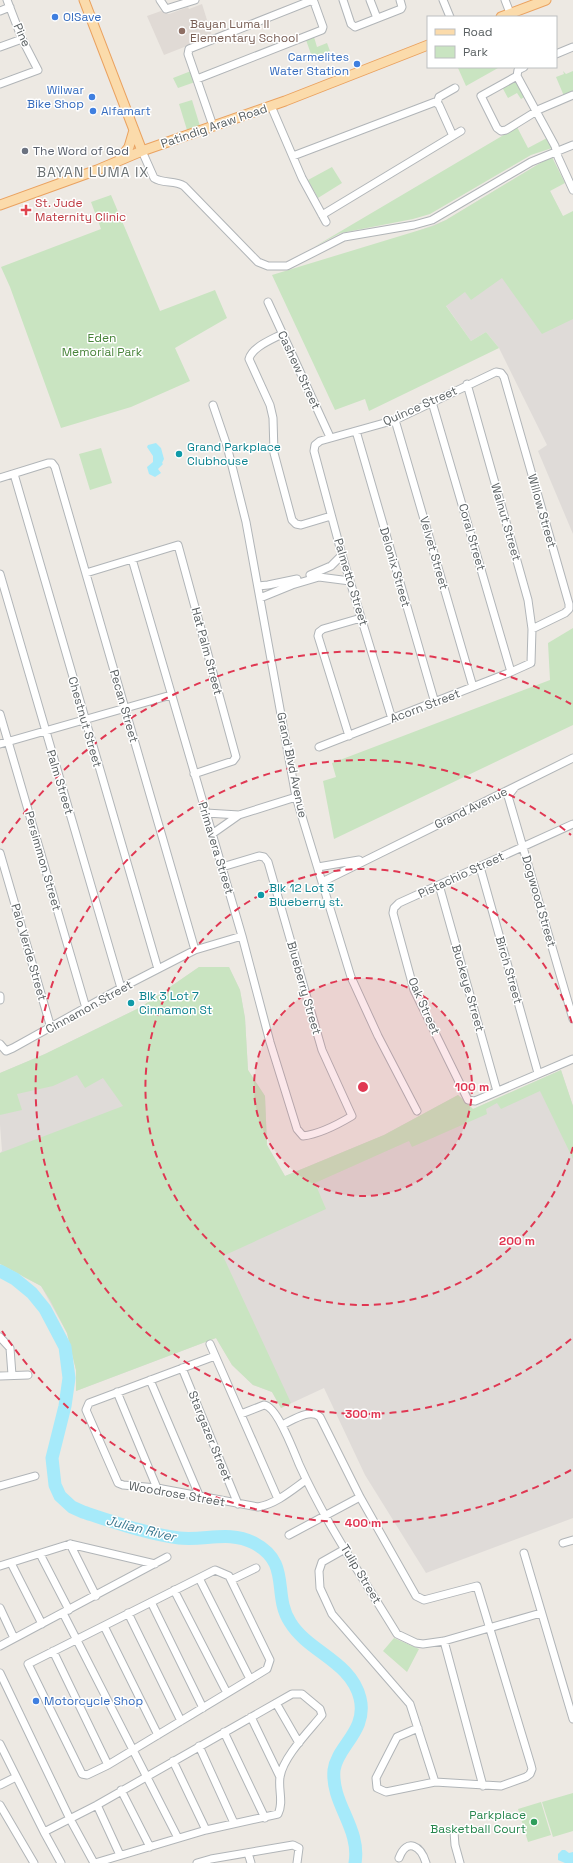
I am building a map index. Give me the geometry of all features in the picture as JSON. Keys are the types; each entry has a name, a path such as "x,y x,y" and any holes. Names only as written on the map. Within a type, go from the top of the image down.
{"main road":[{"path":"84,0 142,151"},
{"path":"503,16 546,0"},
{"name":"Patindig Araw Road","path":"0,205 142,151 271,106 427,45"},
{"path":"117,161 129,147 134,129"}],"street":[{"path":"160,0 166,9 195,0"},
{"path":"342,0 354,26 401,9 402,7 400,0"},
{"path":"370,0 377,18"},
{"path":"443,0 450,16"},
{"path":"505,0 510,13"},
{"path":"197,79 322,30 323,27 314,2 310,1 188,49 187,52 213,126"},
{"path":"0,11 8,3"},
{"name":"Pine","path":"0,84 38,70 22,39 8,3"},
{"path":"0,47 22,39"},
{"path":"557,54 573,47"},
{"path":"522,68 518,70 517,76 537,111 573,190"},
{"path":"517,76 481,96 497,128 501,131 506,130 537,111 573,95"},
{"path":"453,136 437,103 439,97 455,88"},
{"path":"293,156 437,103"},
{"path":"271,106 293,156 326,222"},
{"path":"322,215 461,131"},
{"path":"142,151 154,178 158,180 176,182 184,186 256,260 265,266 275,267 292,264 344,237 414,225 432,220 530,162 573,145"},
{"name":"Cashew Street","path":"268,302 330,437"},
{"path":"282,334 251,354 249,359 270,405 274,453 292,520 296,524 301,525 331,516"},
{"name":"Quince Street","path":"315,445 330,437 395,420 468,384 496,372 501,373"},
{"name":"Willow Street","path":"501,373 504,377 569,604 569,609 565,613 532,629"},
{"name":"Walnut Street","path":"468,384 528,600 532,629 531,663"},
{"name":"Coral Street","path":"432,402 511,672"},
{"name":"Grand Blvd Avenue","path":"213,405 229,454 246,522 296,797 351,976 378,1036 418,1111"},
{"name":"Velvet Street","path":"395,420 473,687"},
{"name":"Delonix Street","path":"356,431 435,703"},
{"name":"Palmetto Street","path":"315,445 314,451 331,516 392,719"},
{"name":"Pecan Street","path":"14,474 48,463 52,463 55,467 195,950"},
{"path":"0,478 14,474"},
{"name":"Chestnut Street","path":"14,474 158,969"},
{"name":"Hat Palm Street","path":"132,559 178,545 236,757 233,761 194,774"},
{"path":"260,598 331,566 342,555"},
{"path":"86,572 132,559"},
{"name":"Primavera Street","path":"132,559 242,936 270,1042 297,1130 303,1136"},
{"name":"Palm Street","path":"0,574 121,988"},
{"path":"258,586 319,577 350,581"},
{"path":"349,736 318,636 319,632 323,629 361,618"},
{"name":"Acorn Street","path":"319,747 435,703 531,663"},
{"path":"0,744 171,695"},
{"name":"Persimmon Street","path":"0,714 86,1008"},
{"name":"Grand Avenue","path":"322,882 344,873 369,858 573,758"},
{"name":"Dogwood Street","path":"516,786 508,796 573,1019"},
{"path":"212,834 239,815 296,797"},
{"path":"206,814 239,815"},
{"name":"Pistachio Street","path":"394,908 399,903 523,846 572,826"},
{"name":"Palo Verde Street","path":"0,853 51,1028"},
{"name":"Blueberry Street","path":"222,867 259,856 264,857 268,862 322,1050 352,1116 312,1135 303,1136"},
{"name":"Grand Avenue","path":"318,867 347,864 369,858"},
{"name":"Birch Street","path":"480,867 538,1073"},
{"name":"Buckeye Street","path":"439,885 497,1091"},
{"name":"Oak Street","path":"394,908 393,913 414,990 468,1100 475,1101 497,1091"},
{"name":"Cinnamon Street","path":"1,1046 6,1051 14,1048 121,988 195,950 242,936"},
{"path":"497,1091 573,1059"},
{"path":"0,1337 10,1348 12,1375"},
{"path":"210,1344 278,1499"},
{"name":"Woodrose Street","path":"216,1356 88,1403 86,1410 118,1482 123,1485 157,1488 258,1507 278,1499 306,1480"},
{"name":"Stargazer Street","path":"182,1368 238,1504"},
{"path":"0,1376 28,1374"},
{"path":"150,1380 199,1495"},
{"path":"117,1392 157,1488"},
{"name":"Tulip Street","path":"241,1414 267,1405 271,1408 282,1425 306,1480 345,1549 397,1634 416,1643 423,1644 444,1641 541,1613"},
{"path":"282,1425 310,1413 316,1413 320,1417 360,1497 416,1596 424,1600 477,1586 532,1769 530,1774 526,1777 501,1786 435,1782 386,1792 377,1788 376,1778 397,1737 418,1728"},
{"path":"0,1486 35,1476"},
{"path":"289,1536 360,1497"},
{"path":"563,1543 573,1540"},
{"path":"70,1544 96,1596"},
{"path":"0,1566 70,1544 155,1564"},
{"path":"345,1549 322,1562 319,1571 320,1588 332,1614 410,1704 435,1782"},
{"path":"40,1554 78,1639 178,1838"},
{"path":"524,1554 573,1719"},
{"path":"0,1646 167,1557"},
{"path":"11,1563 42,1624"},
{"path":"231,1580 256,1568"},
{"path":"215,1570 229,1576 270,1660 267,1669 108,1765 84,1776 80,1772 28,1664 199,1578 215,1570"},
{"path":"199,1578 250,1679"},
{"path":"174,1590 227,1693"},
{"path":"151,1602 203,1708"},
{"path":"0,1608 14,1638"},
{"path":"128,1613 181,1721"},
{"path":"104,1626 158,1735"},
{"path":"444,1641 484,1786"},
{"path":"53,1651 108,1765"},
{"path":"0,1672 70,1819 94,1863 206,1830 278,1814 280,1810 280,1777 287,1760 322,1715 322,1712 302,1694 297,1693 224,1732 97,1805 70,1819 44,1832"},
{"path":"276,1703 299,1743"},
{"path":"251,1717 280,1777"},
{"path":"224,1732 265,1818"},
{"path":"199,1746 234,1823"},
{"path":"1,1747 61,1863"},
{"path":"173,1761 206,1830"},
{"path":"0,1785 16,1777"},
{"path":"121,1790 150,1847"},
{"path":"0,1805 34,1863"},
{"path":"97,1805 120,1855"},
{"path":"454,1832 455,1845 460,1863"},
{"path":"197,1863 219,1860 248,1853 296,1846 300,1851 297,1863"},
{"path":"398,1858 405,1848 413,1846 418,1847 423,1852 426,1863"},
{"path":"248,1853 251,1863"}],"shaded area":[{"name":"Bayan Luma II Elementary School","path":"202,4 212,36 164,55 147,16 161,11 169,14"},
{"path":"537,165 573,237 573,534 538,451 547,445 499,348 486,332 471,341 416,263 408,235 446,220"},
{"path":"199,967 229,967 240,990 245,1018 248,1070 265,1096 267,1145 285,1176 384,1135 458,1095 473,1109 561,1070 573,1106 573,1518 426,1573 365,1475 324,1388 281,1408 272,1392 253,1385 232,1365 216,1338 76,1391 76,1370 67,1333 41,1286 22,1276 0,1153 2,1151 0,1125 0,1073 45,1054 141,1007"}],"green space":[{"path":"314,37 317,47 327,43 330,51 312,57 306,40"},
{"path":"458,68 498,68 466,86"},
{"path":"191,71 195,82 178,88 173,78"},
{"path":"563,71 566,74 573,71 573,92 564,96 556,77 564,74"},
{"path":"513,81 517,82 526,96 521,99 517,93 508,98 502,87"},
{"path":"192,100 200,126 187,130 179,104"},
{"path":"517,127 528,148 547,138 552,148 531,155 430,214 413,219 341,233 314,247"},
{"path":"552,157 565,183 550,191 563,216 573,211 573,319 542,334 502,278 471,300 465,292 446,306 471,341 486,332 499,348 369,411 365,399 335,410 272,275 433,226 446,220"},
{"path":"332,167 342,183 318,198 308,180"},
{"name":"Eden Memorial Park","path":"111,195 160,311 215,290 227,318 175,348 190,381 131,407 61,428 10,287 1,267 101,229 91,202"},
{"path":"101,448 112,483 90,490 79,454"},
{"path":"573,628 573,725 334,839 323,781 336,777 332,763 550,680 548,643"},
{"path":"199,967 229,967 240,990 245,1018 248,1070 265,1096 267,1145 285,1176 384,1135 458,1095 473,1109 561,1070 573,1106 573,1159 540,1091 501,1109 497,1103 486,1109 487,1114 412,1147 409,1141 315,1183 326,1209 223,1256 291,1403 281,1408 272,1392 253,1385 232,1365 216,1338 76,1391 76,1370 67,1333 50,1300 41,1286 0,1264 0,1153 123,1106 103,1078 85,1088 77,1075 53,1086 17,1094 22,1110 0,1115 0,1073 45,1054 141,1007"},
{"path":"394,1638 419,1649 407,1672 383,1651"},
{"path":"573,1793 573,1831 553,1837 542,1802"},
{"name":"Parkplace Basketball Court","path":"541,1802 551,1835 528,1842 518,1809"}],"water":[{"path":"156,443 161,448 164,459 163,464 158,469 161,473 155,477 149,474 147,467 153,462 153,456 147,447 148,445"},
{"path":"562,1850 569,1853 573,1852 573,1863 565,1863 558,1860 558,1854"}],"waterway":[{"name":"Julian River","path":"0,1271 15,1279 32,1293 45,1309 65,1347 69,1378 65,1406 52,1458 55,1485 60,1496 72,1507 83,1512 155,1534 189,1539 226,1536 245,1539 254,1543 266,1551 273,1560 280,1580 282,1601 290,1622 307,1641 339,1666 355,1685 360,1698 360,1720 356,1729 340,1753 334,1770 334,1782 337,1794 354,1838 356,1850 355,1863"}],"place":[{"name":"O!Save","path":"55,17"},
{"name":"Bayan Luma II Elementary School","path":"182,31"},
{"name":"Carmelites Water Station","path":"357,64"},
{"name":"Wilwar Bike Shop","path":"92,97"},
{"name":"Alfamart","path":"93,111"},
{"name":"The Word of God","path":"25,151"},
{"name":"St. Jude Maternity Clinic","path":"26,210"},
{"name":"Grand Parkplace Clubhouse","path":"179,454"},
{"name":"Blk 12 Lot 3 Blueberry st.","path":"261,895"},
{"name":"Blk 3 Lot 7 Cinnamon St","path":"131,1003"},
{"name":"Motorcycle Shop","path":"36,1701"},
{"name":"Parkplace Basketball Court","path":"534,1822"}],"district":[{"name":"BAYAN LUMA IX","path":"93,172"}]}
